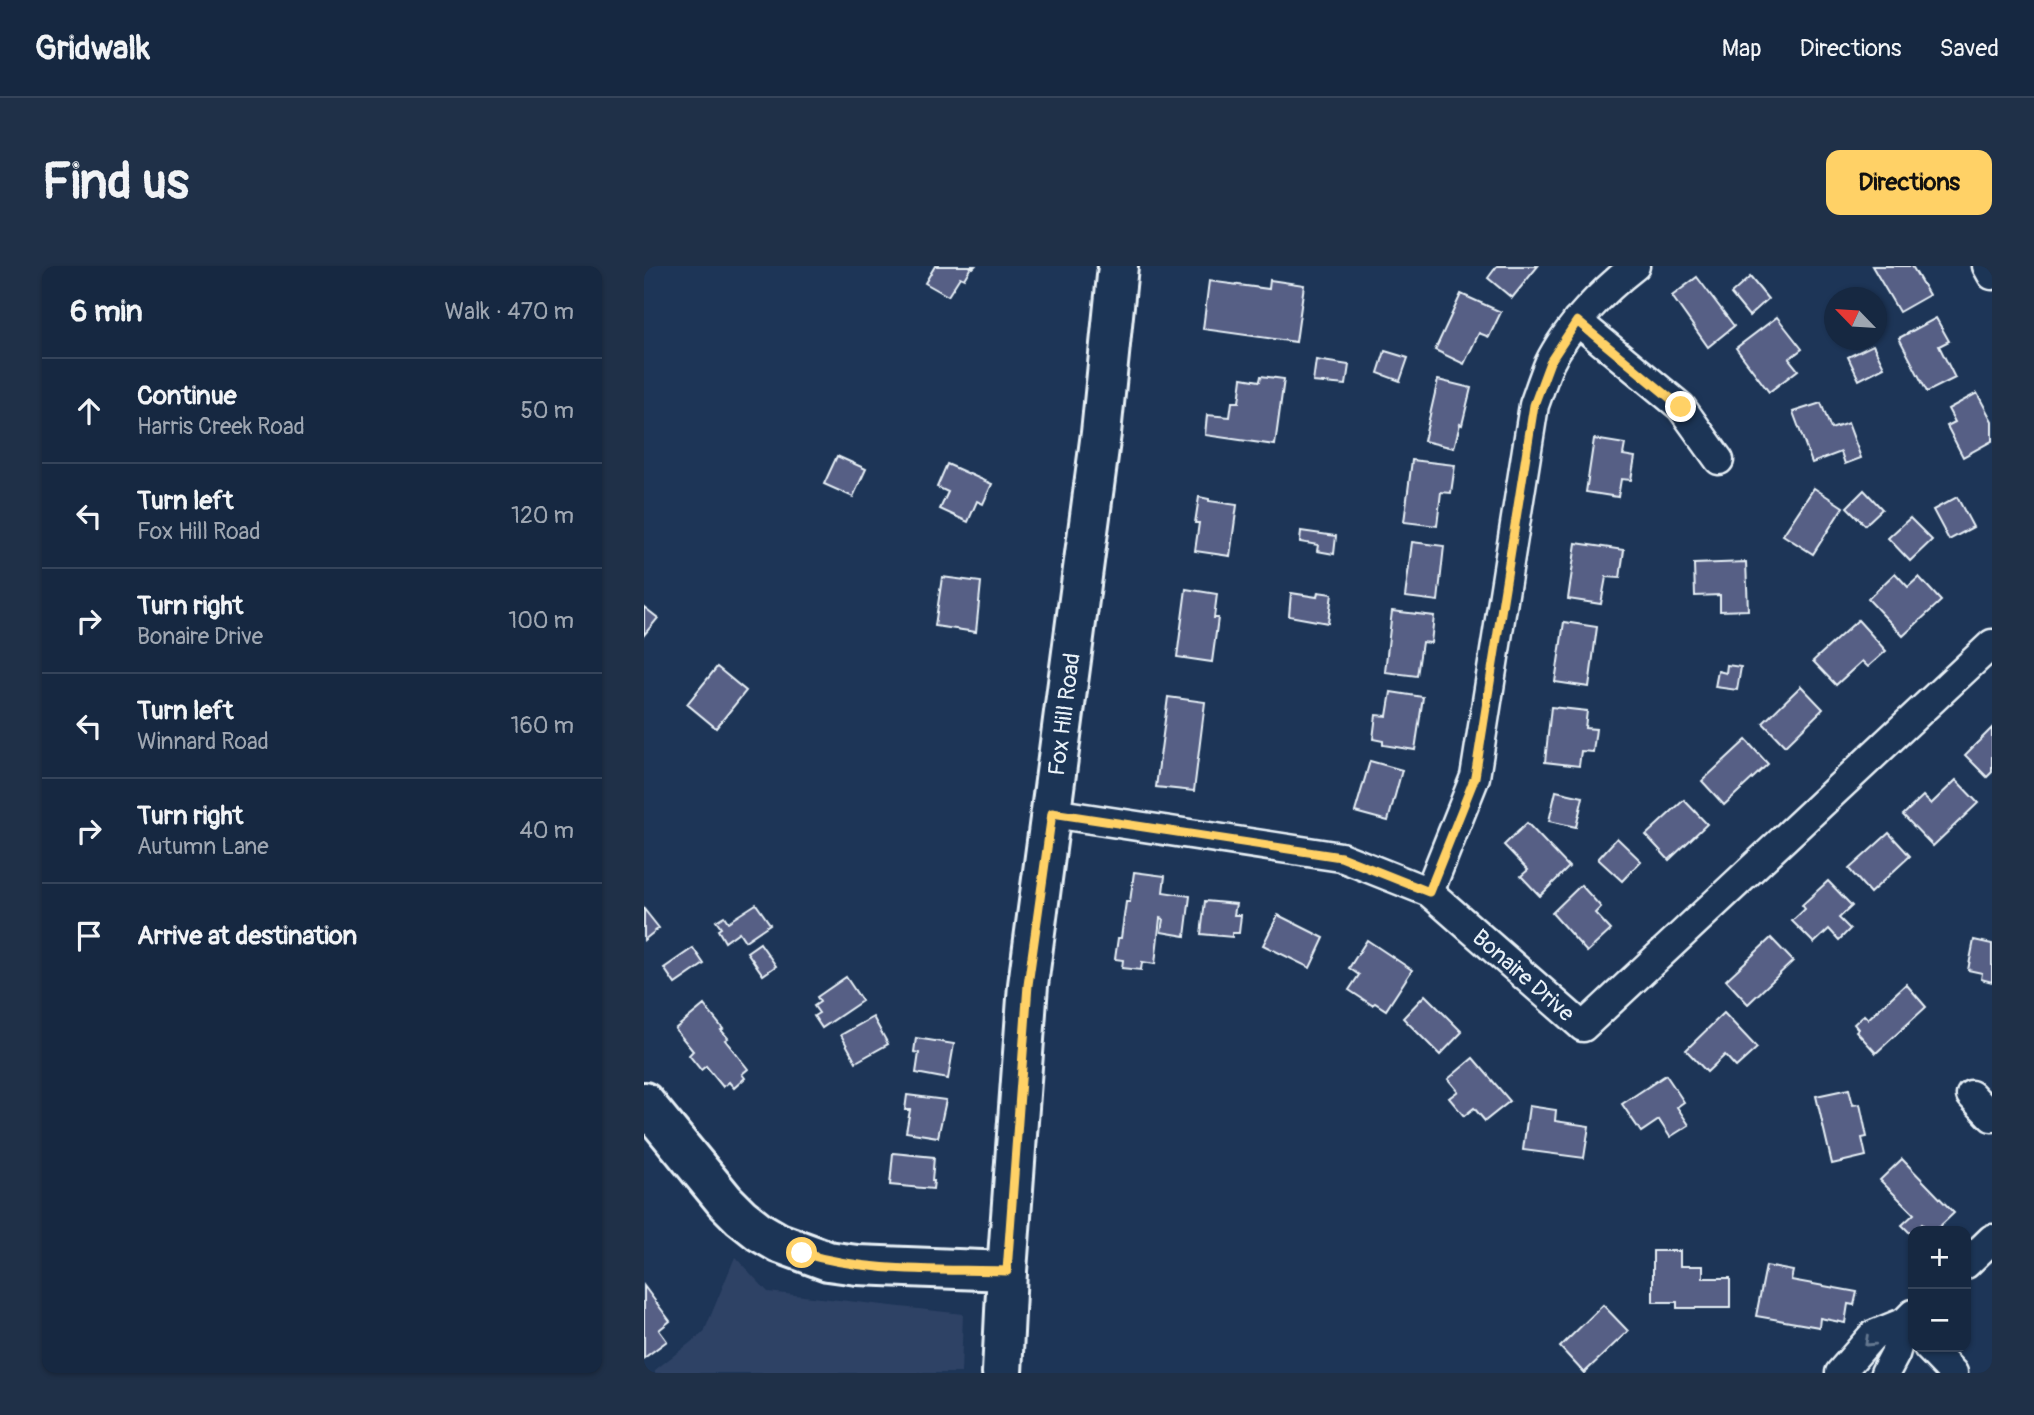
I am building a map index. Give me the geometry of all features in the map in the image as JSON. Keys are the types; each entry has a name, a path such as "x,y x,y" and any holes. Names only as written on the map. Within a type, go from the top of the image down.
{"main road":[{"name":"Fox Hill Road","path":"1002,1373 1028,985 1101,433 1118,266"},
{"path":"644,1102 725,1201 760,1232 779,1243 828,1261 857,1265 1007,1271"}],"street":[{"path":"1429,892 1475,777 1534,405 1550,362 1577,321 1603,293 1635,266"},
{"path":"1987,266 1992,275"},
{"path":"1577,321 1681,407 1719,460"},
{"name":"Bonaire Drive","path":"1052,813 1341,857 1429,892 1583,1027 1992,644"},
{"path":"1970,1095 1992,1117"},
{"path":"1971,1259 1992,1239"},
{"path":"1840,1373 1873,1335 1908,1323"},
{"path":"1885,1373 1908,1328"},
{"path":"1933,1352 1953,1373"}],"shaded area":[{"path":"735,1257 768,1292 963,1314 961,1373 655,1373 655,1370 704,1332"}],"building":[{"path":"935,266 975,266 971,267 964,279 960,277 948,296 925,283"},
{"path":"1497,266 1538,266 1512,298 1488,278"},
{"path":"1872,266 1912,266 1929,295 1899,312 1887,287 1884,287"},
{"path":"1697,277 1734,326 1708,347 1672,296"},
{"path":"1750,277 1768,299 1749,316 1731,294"},
{"path":"1270,280 1304,285 1296,342 1203,329 1209,281 1269,289"},
{"path":"1461,294 1501,312 1489,337 1479,333 1464,364 1435,350"},
{"path":"1777,317 1802,349 1789,359 1798,370 1769,392 1736,348"},
{"path":"1936,318 1949,341 1939,346 1955,378 1927,392 1899,338"},
{"path":"1863,350 1876,350 1884,367 1859,380 1848,357"},
{"path":"1385,351 1408,358 1400,381 1378,373"},
{"path":"1316,360 1349,365 1346,385 1313,382"},
{"path":"1261,376 1284,379 1275,445 1205,435 1207,415 1230,417 1232,402 1239,402 1242,378 1260,381"},
{"path":"1438,380 1471,388 1454,448 1424,441"},
{"path":"1977,393 1992,421 1992,441 1963,457 1947,426 1955,422 1948,409"},
{"path":"1821,403 1831,429 1848,423 1861,458 1845,464 1841,452 1812,463 1793,412"},
{"path":"1594,439 1625,444 1623,455 1635,457 1631,480 1621,479 1618,497 1586,492"},
{"path":"837,456 866,469 853,497 824,484"},
{"path":"1412,460 1455,465 1451,493 1441,492 1437,526 1404,522"},
{"path":"947,464 992,484 983,504 977,501 968,522 940,509 948,492 937,487"},
{"path":"1814,488 1843,507 1813,554 1783,535"},
{"path":"1864,490 1882,509 1865,525 1847,507"},
{"path":"1199,497 1237,505 1230,556 1195,551"},
{"path":"1957,497 1973,527 1949,540 1933,510"},
{"path":"1910,518 1932,540 1910,561 1888,538"},
{"path":"1301,531 1336,536 1334,554 1317,551 1318,545 1300,542"},
{"path":"1412,542 1444,546 1438,601 1405,597"},
{"path":"1576,543 1624,550 1620,578 1606,577 1601,604 1568,599"},
{"path":"1746,562 1748,610 1720,611 1720,595 1695,596 1694,564"},
{"path":"1895,573 1908,587 1919,577 1941,601 1903,636 1868,599"},
{"path":"942,577 981,582 976,632 935,626"},
{"path":"1186,589 1217,594 1214,618 1218,618 1212,662 1177,657"},
{"path":"1318,592 1332,594 1328,623 1289,616 1291,593 1317,597"},
{"path":"644,607 658,618 644,635"},
{"path":"1392,611 1434,616 1431,643 1422,642 1417,676 1385,672"},
{"path":"1858,620 1886,651 1868,667 1862,661 1836,685 1813,661"},
{"path":"1564,622 1597,627 1589,687 1555,682"},
{"path":"1727,665 1741,667 1737,690 1715,687 1718,671 1726,673"},
{"path":"717,667 746,691 716,728 687,704"},
{"path":"1801,686 1823,709 1785,746 1763,723"},
{"path":"1391,692 1423,697 1415,750 1383,745 1383,741 1373,739 1376,715 1387,716"},
{"path":"1168,697 1205,702 1194,791 1156,787"},
{"path":"1551,707 1587,711 1585,728 1596,729 1593,752 1581,751 1579,766 1545,762"},
{"path":"1992,728 1992,772 1987,777 1965,755"},
{"path":"1746,740 1768,764 1724,805 1702,781"},
{"path":"1370,761 1402,770 1388,821 1355,812"},
{"path":"1956,780 1978,803 1933,846 1903,815 1923,796 1931,804"},
{"path":"1556,791 1583,797 1576,827 1549,821"},
{"path":"1684,800 1707,824 1669,860 1646,835"},
{"path":"1527,823 1569,867 1540,896 1521,876 1528,870 1504,845"},
{"path":"1889,833 1910,856 1870,893 1849,869"},
{"path":"1617,838 1641,861 1622,881 1598,859"},
{"path":"1134,872 1165,876 1163,892 1190,896 1185,936 1161,932 1163,919 1160,918 1155,964 1142,962 1141,970 1122,968 1123,960 1115,959 1126,902 1130,902"},
{"path":"1828,881 1852,906 1839,918 1850,929 1839,940 1829,929 1814,943 1792,921 1805,909 1802,905"},
{"path":"1581,885 1601,907 1595,913 1611,930 1587,952 1552,913"},
{"path":"1205,901 1236,904 1234,915 1241,915 1239,933 1232,933 1232,937 1201,934"},
{"path":"756,904 770,924 745,941 739,932 725,942 716,921 724,916 728,922"},
{"path":"644,909 659,928 644,940"},
{"path":"1278,915 1324,938 1310,968 1263,945"},
{"path":"1771,938 1793,961 1748,1004 1726,980"},
{"path":"1367,940 1412,970 1386,1010 1375,1003 1372,1005 1349,990 1359,975 1349,968"},
{"path":"1974,940 1992,944 1992,982 1981,979 1982,973 1968,970"},
{"path":"760,943 776,966 763,975 747,952"},
{"path":"693,948 704,964 675,984 664,968"},
{"path":"846,977 862,1001 822,1028 814,1016 819,1013 814,1006 820,1002 817,997"},
{"path":"1906,984 1926,1007 1876,1053 1856,1031 1858,1029 1854,1024 1864,1015 1868,1019"},
{"path":"1425,995 1462,1032 1440,1055 1403,1018"},
{"path":"704,1005 723,1029 721,1030 728,1038 725,1040 748,1069 742,1074 745,1078 734,1088 729,1082 723,1087 706,1066 701,1070 689,1055 693,1051 675,1029"},
{"path":"1724,1013 1757,1048 1736,1067 1725,1055 1707,1072 1686,1050"},
{"path":"873,1017 888,1044 856,1062 841,1035"},
{"path":"916,1038 954,1044 948,1079 916,1073 919,1053 914,1052"},
{"path":"1473,1058 1510,1101 1485,1121 1474,1108 1464,1116 1449,1098 1458,1091 1448,1079"},
{"path":"1666,1075 1684,1102 1677,1107 1689,1125 1670,1137 1659,1120 1641,1132 1622,1104"},
{"path":"1849,1089 1853,1105 1860,1104 1867,1137 1862,1138 1866,1156 1832,1164 1816,1096"},
{"path":"907,1095 946,1100 938,1137 906,1132 910,1110 905,1110"},
{"path":"1529,1106 1556,1110 1555,1121 1589,1126 1584,1158 1523,1150"},
{"path":"893,1153 934,1157 933,1189 890,1185"},
{"path":"1902,1159 1954,1213 1940,1226 1908,1226 1908,1231 1902,1225 1914,1214 1880,1180"},
{"path":"1653,1251 1680,1251 1680,1266 1703,1266 1703,1278 1730,1278 1730,1308 1677,1308 1677,1302 1653,1302"},
{"path":"1766,1266 1793,1271 1791,1280 1857,1292 1854,1305 1848,1304 1845,1323 1820,1318 1819,1327 1756,1316"},
{"path":"644,1286 670,1321 659,1330 667,1341 644,1358"},
{"path":"1603,1305 1628,1331 1584,1373 1560,1347"}],"route":[{"path":"802,1253 828,1261 857,1265 1007,1271 1028,985 1052,813 1341,857 1429,892 1475,777 1534,405 1550,362 1577,321 1681,407"}]}
